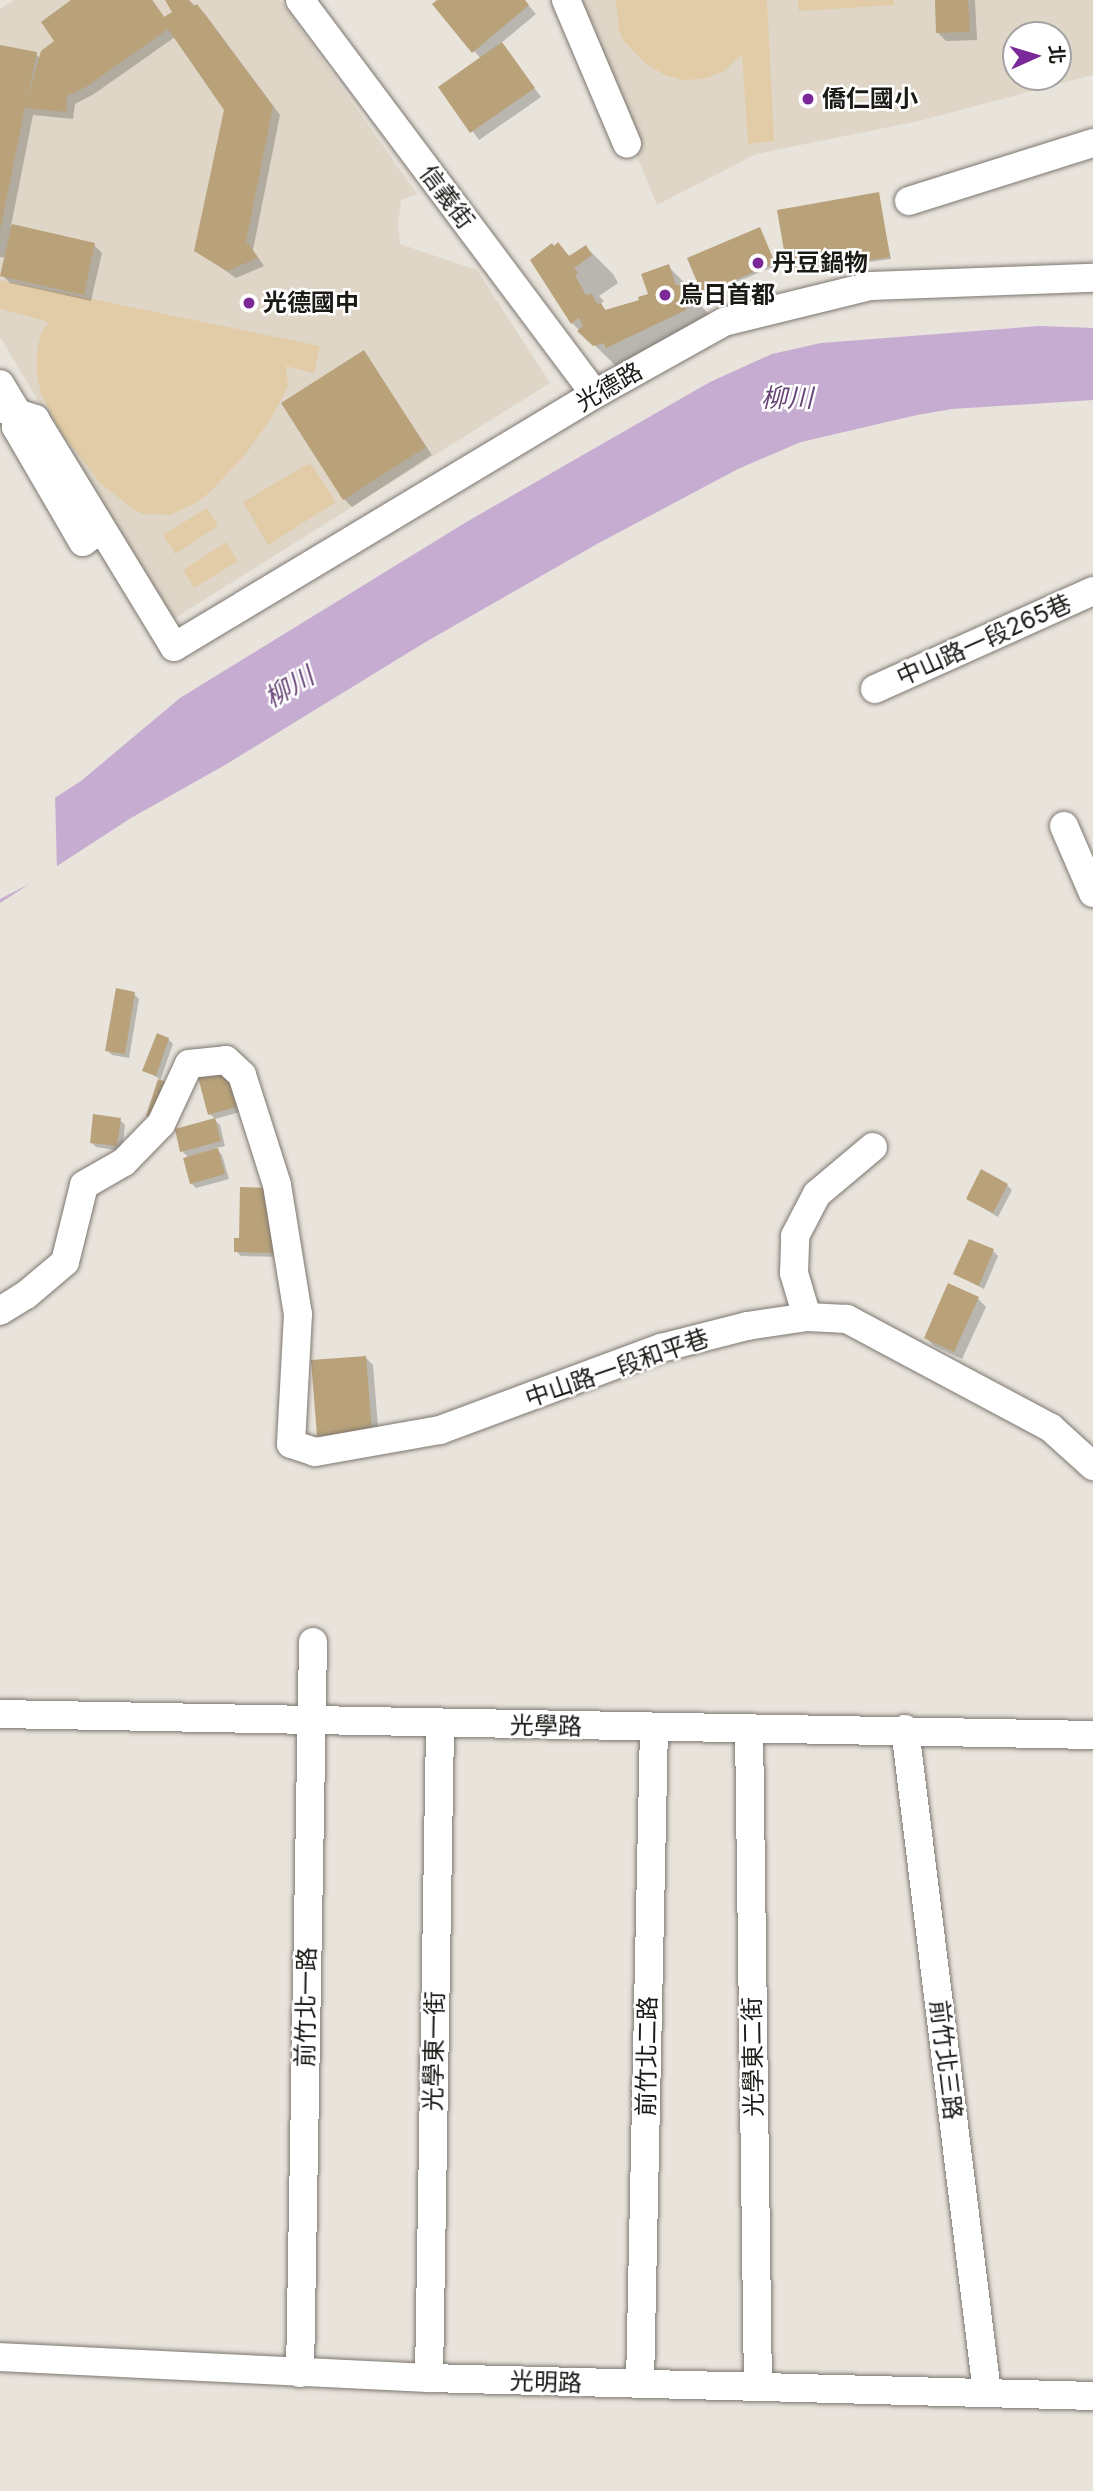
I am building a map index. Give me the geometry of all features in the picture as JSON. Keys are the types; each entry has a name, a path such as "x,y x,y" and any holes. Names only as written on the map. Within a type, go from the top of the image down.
{"street":[{"name":"信義街","path":"300,0 596,394"},
{"path":"566,0 627,144"},
{"path":"909,201 1093,143"},
{"name":"光德路","path":"8,410 35,419 174,647 596,394 724,322 871,286 1093,278"},
{"path":"0,384 8,410"},
{"name":"中山路一段265巷","path":"875,689 1093,591"},
{"path":"1064,826 1093,893"},
{"name":"中山路一段和平巷","path":"0,1311 26,1295 65,1262 85,1185 124,1162 161,1124 189,1064 226,1060 242,1075 277,1185 298,1314 291,1444 314,1452 440,1430 660,1348 747,1326 807,1317 847,1319 1051,1427 1093,1466"},
{"path":"807,1317 794,1273 795,1236 817,1194 873,1147"},
{"name":"前竹北一路","path":"300,2373 313,1642"},
{"name":"光學路","path":"0,1714 310,1719 440,1725 905,1729 1093,1735"},
{"name":"光學東一街","path":"429,2378 440,1725"},
{"name":"前竹北二路","path":"640,2384 654,1728"},
{"name":"光學東二街","path":"749,1728 758,2385"},
{"name":"前竹北三路","path":"905,1729 987,2392"},
{"name":"光明路","path":"0,2357 429,2378 1093,2396"}],"shaded area":[{"name":"光德國中","path":"14,0 280,0 417,194 401,200 398,224 400,244 477,270 550,383 170,621 0,337 0,9"},
{"name":"僑仁國小","path":"573,0 1093,0 1093,75 1072,81 1072,21 1002,21 1002,91 1032,91 919,121 756,154 657,205"},
{"path":"616,0 767,0 774,141 748,144 742,54 723,72 702,79 682,80 665,75 646,64 623,40 619,31"},
{"path":"798,0 894,0 894,5 799,11"},
{"path":"0,280 320,346 314,373 286,366 288,386 271,419 245,455 209,493 194,504 170,515 143,514 100,483 59,429 41,393 37,376 37,351 41,333 49,322 0,309"},
{"path":"310,463 336,502 268,545 243,502"},
{"path":"207,508 218,526 175,554 163,535"},
{"path":"226,542 238,561 194,588 183,570"}],"water":[{"name":"柳川","path":"1039,326 1093,328 1093,400 952,409 917,415 801,442 738,469 597,544 424,643 225,765 131,818 0,903 0,823 42,806 81,781 180,698 468,521 710,382 772,354 821,343"}],"pier":[{"path":"55,794 57,870 0,899 0,820"}],"building":[{"path":"71,0 152,0 164,17 172,12 165,0 189,0 194,6 197,4 273,106 246,241 258,258 227,271 194,251 224,110 168,29 86,87 67,96 66,112 25,108 0,230 0,45 37,52 27,101 41,51 54,41 41,22"},
{"path":"437,0 525,0 529,5 472,53 432,4"},
{"path":"935,0 968,0 970,32 936,33"},
{"path":"502,42 535,88 470,133 438,87"},
{"path":"879,192 890,257 788,274 777,210"},
{"path":"12,224 95,243 84,295 0,276"},
{"path":"760,227 775,263 702,294 687,258"},
{"name":"烏日首都","path":"558,242 569,256 586,245 592,255 574,268 578,273 575,276 586,295 592,294 597,304 601,303 605,310 639,300 638,297 648,294 641,274 669,264 676,285 682,285 686,300 682,301 686,310 606,348 604,343 593,346 577,331 583,326 579,318 571,324 530,260 552,243 554,246"},
{"path":"364,350 426,447 343,500 281,403"},
{"path":"116,988 135,992 125,1054 105,1051"},
{"path":"157,1033 169,1038 156,1076 142,1071"},
{"path":"232,1067 243,1105 208,1115 198,1077"},
{"path":"158,1079 169,1083 157,1119 146,1116"},
{"path":"93,1114 121,1118 117,1146 90,1143"},
{"path":"215,1118 221,1141 180,1152 175,1129"},
{"path":"218,1148 225,1174 190,1184 183,1158"},
{"path":"981,1169 1008,1184 993,1213 966,1199"},
{"path":"240,1187 274,1188 277,1253 234,1252 234,1238 239,1238"},
{"path":"969,1239 994,1249 979,1286 953,1274"},
{"path":"948,1283 979,1297 954,1352 924,1338"},
{"path":"366,1356 372,1432 317,1436 311,1360"}],"place":[{"name":"僑仁國小","path":"808,99"},
{"name":"丹豆鍋物","path":"758,263"},
{"name":"烏日首都","path":"665,295"},
{"name":"光德國中","path":"249,303"}]}
